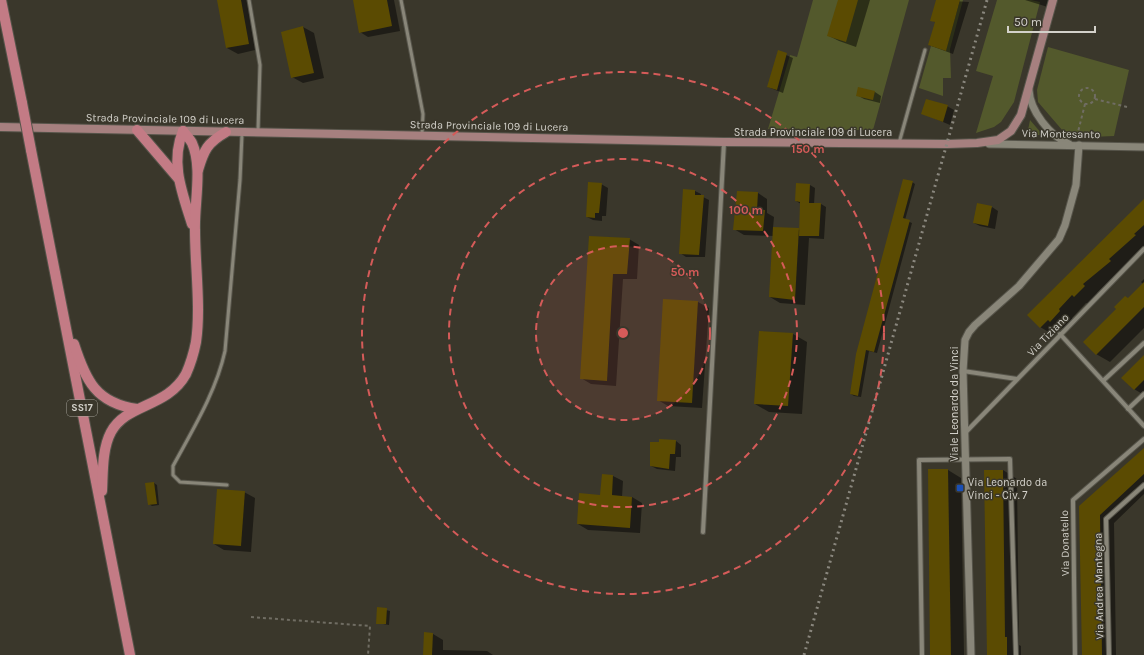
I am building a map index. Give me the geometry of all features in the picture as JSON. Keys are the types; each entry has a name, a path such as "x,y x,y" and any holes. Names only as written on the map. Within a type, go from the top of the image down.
{"main road":[{"name":"SS17","path":"2,0 130,655"},
{"name":"Strada Provinciale 109 di Lucera","path":"0,127 724,142 977,144 998,140 1011,131 1021,115 1053,0"},
{"path":"137,130 178,178"},
{"path":"102,509 105,452 107,442 115,426 137,409 164,398 177,386 186,374 196,342 194,231 197,174 192,143 183,131"},
{"path":"183,131 177,153 178,178 194,231"},
{"path":"197,174 204,151 213,140 226,132"},
{"path":"62,306 76,348 92,386 114,404 137,409"}],"street":[{"path":"1029,89 1030,103 1036,115 1059,138 1075,145"},
{"path":"703,532 724,142"},
{"name":"Via Montesanto","path":"977,144 1144,147"},
{"name":"Viale Leonardo da Vinci","path":"971,655 963,371 965,340 975,325 1019,286 1059,239 1065,225 1076,185 1075,145"},
{"name":"Via Tiziano","path":"965,433 1144,249"},
{"path":"1060,334 1104,380 1144,426"},
{"path":"1104,380 1144,342"},
{"path":"963,371 1017,379"},
{"path":"1128,409 1144,394"},
{"name":"Via Donatello","path":"1075,655 1073,500 1144,439"},
{"path":"922,655 919,460 1010,459 1016,655"},
{"name":"Via Andrea Mantegna","path":"1109,655 1106,519 1144,485"}],"lane":[{"path":"249,0 260,66 258,132"},
{"path":"401,0 423,114 422,136"},
{"path":"899,143 925,50"},
{"path":"227,485 180,482 173,475 173,466 213,391 221,370 225,351 240,180 242,132"}],"path":[{"path":"1088,88 1093,91 1095,99 1090,104 1085,104 1080,101 1078,96 1082,89 1088,88"},
{"path":"1095,99 1127,107"},
{"path":"1075,145 1085,104"},
{"path":"251,617 370,626 368,655"}],"green space":[{"path":"813,0 909,0 873,130 768,129 790,55 797,57"},
{"path":"960,0 963,0 950,49 951,78 943,78 943,96 919,88 931,46 946,50"},
{"path":"997,0 1031,0 1040,2 1014,102 1001,122 994,127 976,133 993,76 976,71"},
{"path":"1048,47 1129,70 1114,136 1069,138 1038,102 1037,90"},
{"path":"1030,120 1042,134 1042,135 1027,135"}],"building":[{"path":"217,0 241,0 249,44 226,48"},
{"path":"353,0 387,0 392,26 359,33"},
{"path":"838,0 858,0 846,42 827,36"},
{"path":"936,0 960,0 946,51 928,45 935,22 930,21"},
{"path":"303,26 314,73 291,78 281,32"},
{"path":"778,50 787,53 777,90 767,87"},
{"path":"858,87 875,91 873,100 856,96"},
{"path":"926,99 948,105 943,122 921,114"},
{"path":"903,179 913,181 903,218 910,220 874,352 866,350 858,396 850,394 856,354"},
{"path":"588,182 602,183 599,213 595,213 595,218 586,217"},
{"path":"796,183 810,184 809,203 821,203 819,236 799,236 800,202 795,201"},
{"path":"683,189 695,190 695,195 704,195 699,255 679,254"},
{"path":"737,191 758,192 757,210 765,210 763,231 733,230"},
{"path":"1144,199 1144,225 1134,234 1136,235 1109,259 1111,261 1083,284 1085,286 1074,297 1072,295 1059,309 1060,311 1050,322 1048,320 1040,328 1027,315"},
{"path":"977,203 992,206 988,226 973,223"},
{"path":"773,227 799,228 795,300 769,297"},
{"path":"589,236 630,238 627,274 613,274 607,381 580,379"},
{"path":"1144,282 1144,307 1096,355 1083,342 1116,309 1114,307 1125,296 1128,298"},
{"path":"663,299 698,301 692,403 657,401"},
{"path":"759,331 793,333 788,406 754,404"},
{"path":"1144,355 1144,380 1134,390 1121,378"},
{"path":"659,439 676,440 675,454 670,454 669,469 650,466 650,442 659,442"},
{"path":"1144,448 1144,474 1100,515 1102,655 1082,655 1079,506"},
{"path":"928,469 948,469 951,655 930,655"},
{"path":"984,470 1003,470 1005,637 1007,637 1007,655 987,655"},
{"path":"602,474 613,475 612,495 632,497 630,528 577,524 579,493 600,495"},
{"path":"154,482 157,504 148,505 145,483"},
{"path":"217,489 245,491 241,546 213,544"},
{"path":"377,607 387,608 386,624 376,624"},
{"path":"424,632 433,633 432,655 423,655"}],"railway":[{"path":"804,655 987,0"}],"place":[{"name":"Via Leonardo da Vinci - Civ. 7","path":"960,488"}]}
